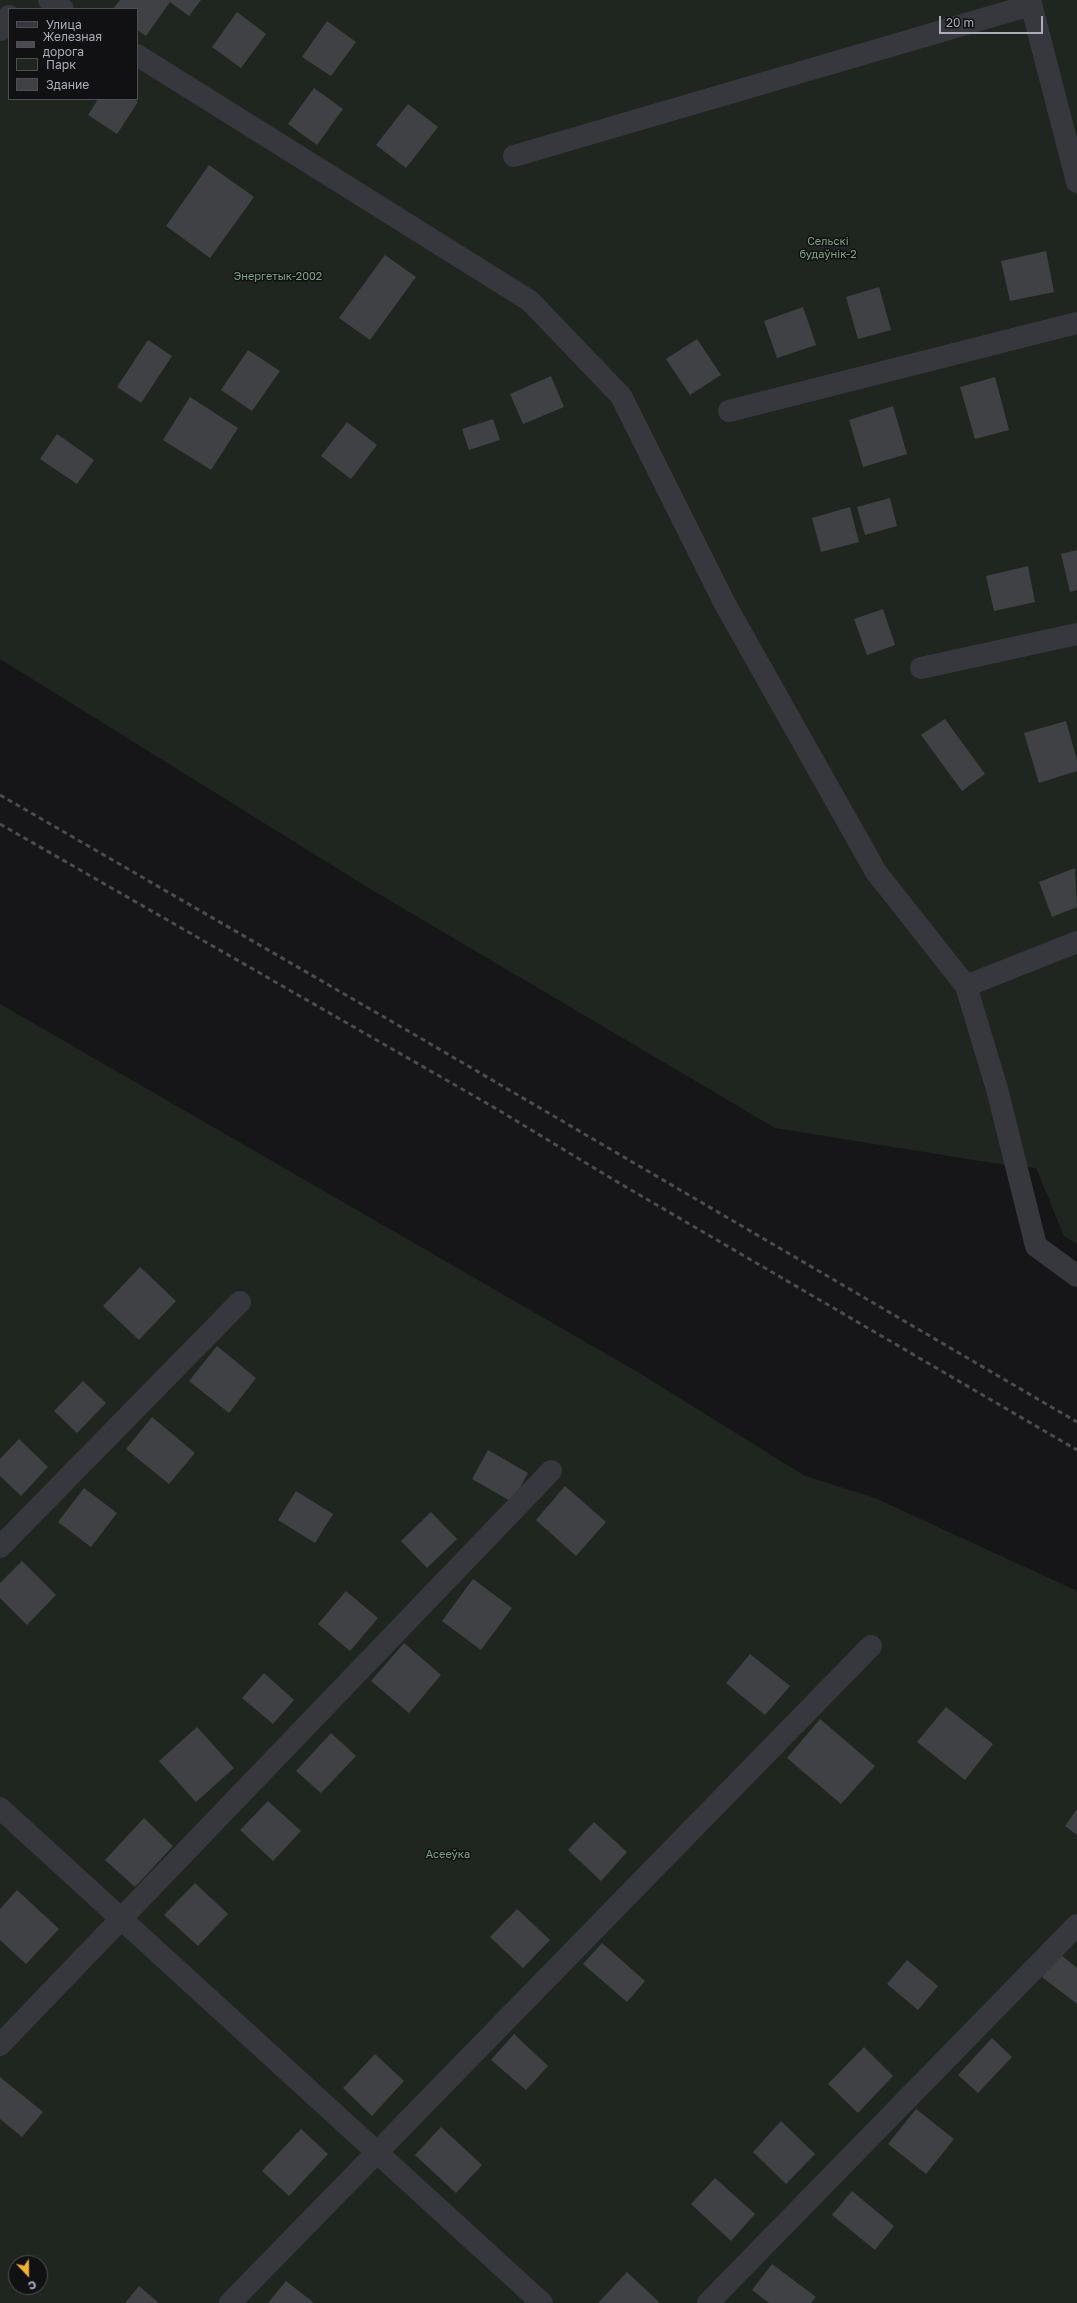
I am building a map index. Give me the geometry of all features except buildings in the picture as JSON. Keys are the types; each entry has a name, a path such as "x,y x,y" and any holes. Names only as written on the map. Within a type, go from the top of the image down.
{"street":[{"path":"49,0 62,8"},
{"path":"514,156 1030,2 1077,182"},
{"path":"0,30 8,18"},
{"path":"138,56 530,301 621,396 725,604 876,872 966,986 997,1089 1036,1246 1077,1276"},
{"path":"729,411 1077,323"},
{"path":"921,668 1077,634"},
{"path":"966,986 1077,942"},
{"path":"0,1547 240,1302"},
{"path":"0,2045 551,1471"},
{"path":"230,2303 871,1646"},
{"path":"0,1808 542,2303"},
{"path":"708,2303 1077,1925"}],"green space":[{"path":"0,0 1077,0 1077,1244 1064,1236 1036,1168 1005,1165 775,1128 367,887 0,659"},
{"name":"Асееўка","path":"0,1004 641,1374 805,1476 875,1498 1077,1591 1077,2303 0,2303"}],"railway":[{"path":"0,795 410,1032 1077,1422"},
{"path":"0,824 495,1108 614,1180 1077,1450"}],"park label":[{"name":"Сельскі будаўнік-2","path":"828,248"},
{"name":"Энергетык-2002","path":"278,277"}]}
